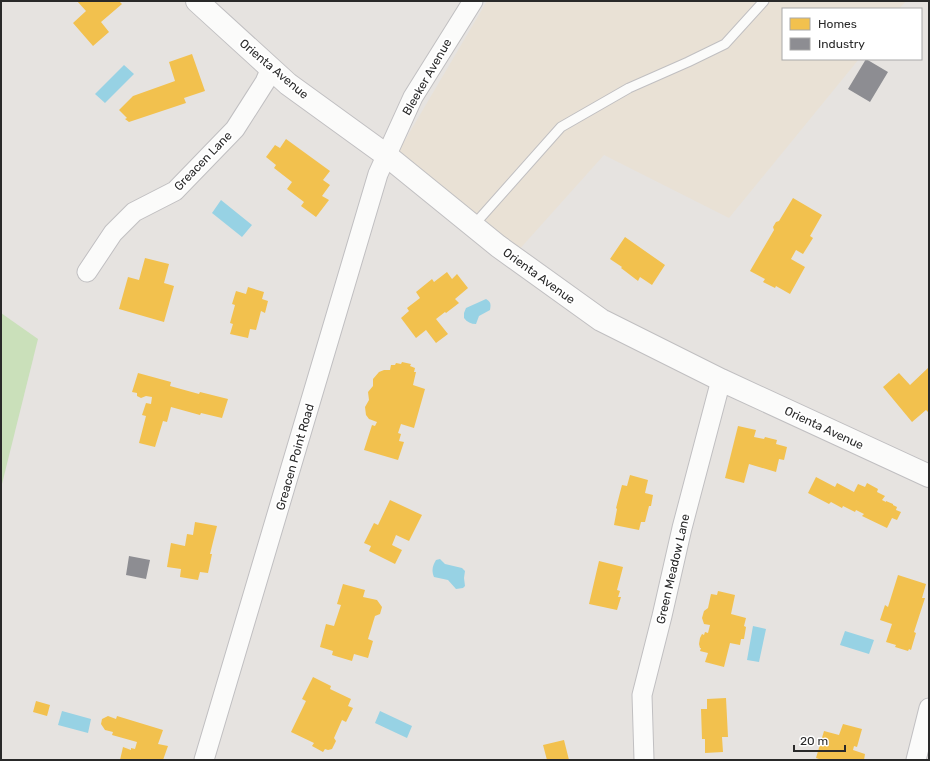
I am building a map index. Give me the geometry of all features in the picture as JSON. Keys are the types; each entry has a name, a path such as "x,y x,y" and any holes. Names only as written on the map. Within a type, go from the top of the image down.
{"street":[{"name":"Orienta Avenue","path":"197,1 288,84 386,155 498,246 601,320 721,380 929,476"},
{"name":"Bleeker Avenue","path":"386,155 413,97 473,1"},
{"name":"Greacen Lane","path":"87,272 113,233 134,212 175,191 234,129 265,82 271,68"},
{"name":"Greacen Point Road","path":"204,760 378,174 386,155"},
{"name":"Green Meadow Lane","path":"644,760 642,695 682,528 721,380"},
{"path":"916,760 929,708"}],"lane":[{"path":"473,226 561,127 629,88 725,44 764,1"}],"shaded area":[{"path":"487,1 906,1 900,8 782,8 782,60 858,60 729,218 604,155 517,252 398,152"}],"green space":[{"path":"1,313 38,339 1,488"}],"water":[{"path":"124,65 134,74 105,103 95,94"},
{"path":"221,200 252,225 242,237 212,213"},
{"path":"486,299 490,303 490,310 479,316 476,324 466,321 464,318 464,313 466,308"},
{"path":"440,559 445,564 462,568 465,571 465,586 463,588 456,589 448,580 434,577 433,566 436,560"},
{"path":"753,626 766,629 759,662 747,660"},
{"path":"845,631 874,640 869,654 840,645"},
{"path":"62,711 91,719 88,733 58,725"},
{"path":"380,711 412,726 407,738 375,723"}],"building: Homes":[{"path":"77,1 119,1 122,4 101,22 109,32 93,46 73,23 86,11"},
{"path":"192,54 205,91 184,98 186,103 129,122 125,119 127,118 119,110 133,96 175,81 169,62"},
{"path":"286,139 330,171 323,180 330,185 322,196 329,200 316,217 301,206 304,202 287,189 292,182 274,168 276,165 266,157 275,145 280,148"},
{"path":"793,198 822,215 810,236 813,238 803,254 796,250 791,259 805,267 790,294 776,286 775,288 763,282 765,279 750,271 774,230 773,227 776,222 779,221"},
{"path":"625,237 665,265 652,285 640,277 638,281 610,259"},
{"path":"145,258 169,264 164,283 174,286 164,322 119,309 128,277 139,280"},
{"path":"447,272 452,279 457,274 468,288 455,299 459,303 436,319 448,334 436,343 426,330 416,338 401,318 409,311 407,308 420,298 416,292 432,279 434,282"},
{"path":"248,287 264,292 262,299 268,301 265,313 261,311 256,330 250,329 248,338 230,334 233,324 230,323 235,305 232,304 236,291 246,294"},
{"path":"402,362 411,364 410,366 415,368 414,372 416,372 413,385 425,389 414,428 401,424 398,433 401,434 399,441 404,442 398,460 364,450 372,425 375,426 377,422 369,419 366,415 365,407 369,400 368,392 373,386 373,379 379,372 390,370 391,365 395,365 396,363 401,364"},
{"path":"928,368 929,410 928,412 926,410 912,422 883,387 899,373 910,385"},
{"path":"138,373 171,382 170,386 199,394 200,392 228,399 222,418 201,413 200,415 171,407 167,422 163,421 155,447 139,443 146,416 142,415 146,403 151,404 152,397 146,396 141,398 137,396 137,393 132,392"},
{"path":"738,426 756,430 754,437 764,439 765,437 777,440 776,444 787,447 784,460 779,459 776,472 749,464 744,483 725,478"},
{"path":"630,475 648,480 645,493 653,495 651,506 649,506 645,522 641,522 639,530 614,525 616,508 622,485 627,486"},
{"path":"816,477 835,487 837,483 854,492 858,484 865,487 867,483 878,489 877,492 885,496 882,500 893,504 897,507 896,510 901,512 897,520 892,518 887,528 862,516 864,514 856,510 855,512 843,506 842,508 831,502 829,504 808,493"},
{"path":"390,500 422,515 409,541 396,535 392,545 402,550 395,564 369,551 371,546 364,543 374,523 378,525"},
{"path":"195,522 217,526 210,554 212,554 208,573 200,572 198,580 180,577 181,569 167,567 171,543 185,546 187,534 193,535"},
{"path":"599,561 623,567 617,590 620,591 618,597 621,597 617,610 589,604"},
{"path":"898,575 926,584 922,598 925,598 914,632 916,633 911,650 909,649 908,651 895,647 896,645 886,642 892,624 880,620 885,605 888,607"},
{"path":"343,584 365,590 363,597 377,600 382,607 380,614 375,616 368,639 373,641 368,658 354,654 352,661 332,655 333,651 320,647 326,624 334,626 341,605 337,604"},
{"path":"718,591 735,595 731,614 746,618 744,626 746,627 744,639 741,639 740,645 730,643 724,667 705,662 708,653 700,651 701,648 699,644 702,634 704,635 705,632 708,633 710,625 704,624 702,618 704,611 708,608 711,594 717,595"},
{"path":"313,677 331,686 330,689 351,699 348,706 353,708 346,722 342,720 334,738 336,741 332,749 325,749 323,752 312,746 314,743 291,732 306,701 302,699"},
{"path":"726,698 728,737 722,737 723,752 705,753 705,739 702,739 701,709 707,709 707,699"},
{"path":"36,701 50,705 47,716 33,712"},
{"path":"108,716 116,719 117,716 163,730 158,744 168,746 163,760 120,760 123,747 131,750 131,748 135,749 137,742 112,735 113,732 105,730 101,724 102,719"},
{"path":"843,724 862,729 857,747 854,746 853,750 865,754 864,760 822,760 816,758 824,731 839,735"},
{"path":"564,740 569,760 547,760 543,745"}],"building: Industry":[{"path":"865,60 888,72 870,102 848,89"},
{"path":"129,556 150,560 146,579 126,575"}]}
